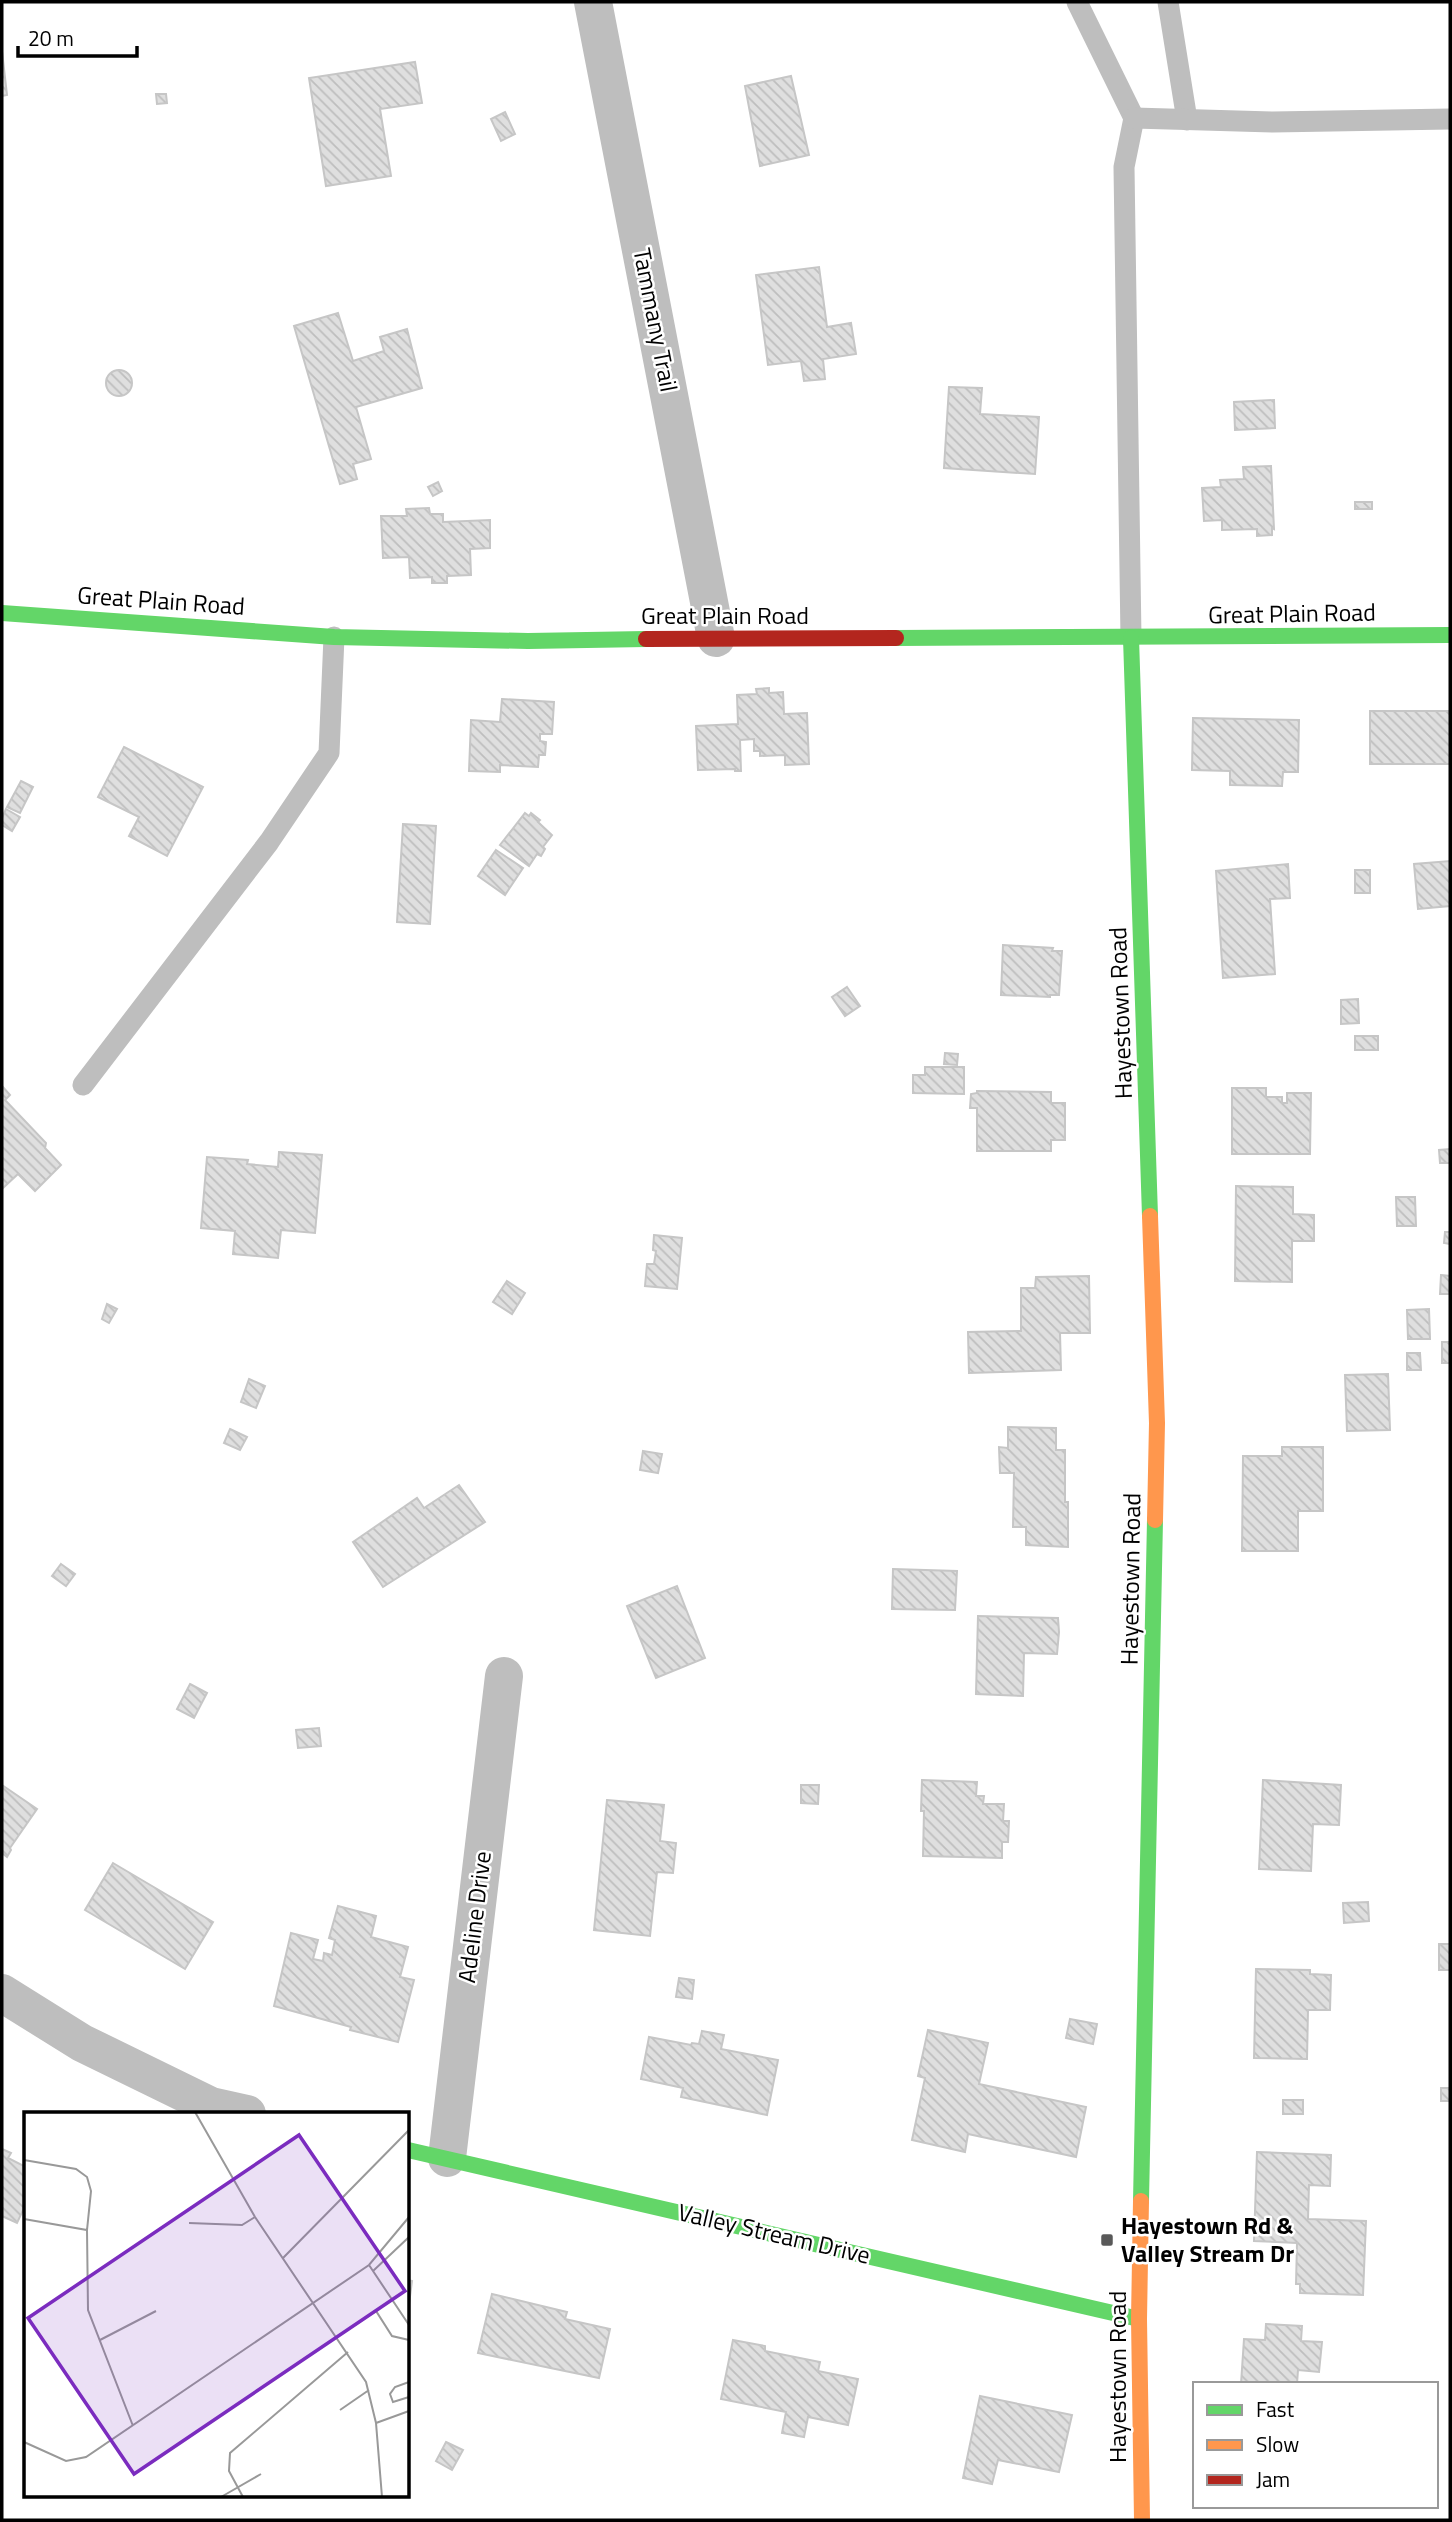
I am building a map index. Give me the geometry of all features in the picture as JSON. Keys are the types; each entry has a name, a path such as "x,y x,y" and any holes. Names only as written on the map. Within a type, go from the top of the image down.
{"street":[{"name":"Tammany Trail","path":"593,2 716,638"},
{"name":"Great Plain Road","path":"2,613 334,637 528,641 1450,635"},
{"name":"Hayestown Road","path":"1131,638 1157,1423 1139,2319 1142,2520"},
{"name":"Adeline Drive","path":"447,2158 504,1676"},
{"path":"2,1993 94,2049 211,2106 238,2112"},
{"name":"Valley Stream Drive","path":"410,2150 1139,2319"}],"lane":[{"path":"1077,2 1134,118 1124,167 1131,638"},
{"path":"1168,2 1186,120"},
{"path":"1134,118 1273,122 1450,119"},
{"path":"83,1085 269,842 329,753 334,637"}],"building":[{"path":"2,51 7,95 2,96"},
{"path":"415,62 422,103 380,109 391,176 326,186 309,78"},
{"path":"791,76 809,155 760,166 745,86"},
{"path":"156,94 166,94 167,103 157,104"},
{"path":"505,112 515,134 501,141 491,119"},
{"path":"819,267 827,327 851,323 856,354 823,359 825,379 804,381 801,361 768,365 756,275"},
{"path":"338,313 353,361 384,351 380,337 407,329 422,388 356,407 371,459 353,464 357,479 340,484 294,326"},
{"path":"119,370 128,374 132,383 128,392 119,396 110,392 106,383 110,374"},
{"path":"949,387 982,388 980,414 1039,417 1035,474 944,468"},
{"path":"1274,400 1275,428 1235,430 1234,402"},
{"path":"1271,466 1272,535 1257,536 1257,529 1222,530 1222,520 1204,521 1202,488 1221,487 1220,480 1244,479 1243,467"},
{"path":"438,482 442,491 433,496 428,487"},
{"path":"1355,502 1372,502 1372,509 1355,509"},
{"path":"429,508 430,514 443,514 443,522 490,520 490,548 470,549 471,575 447,576 447,583 432,583 432,577 410,578 409,557 383,558 381,516 407,516 406,509"},
{"path":"769,688 769,693 783,692 784,714 807,713 809,764 785,765 785,755 760,756 760,751 754,751 754,739 740,740 741,771 698,770 696,726 738,724 737,695 757,694 756,689"},
{"path":"502,699 554,702 552,734 540,734 540,741 546,742 545,755 539,755 538,767 500,765 500,772 469,771 471,720 500,722"},
{"path":"1370,711 1450,711 1450,764 1370,764"},
{"path":"1193,718 1299,720 1298,772 1283,772 1282,786 1230,785 1230,771 1192,770"},
{"path":"124,747 203,787 167,856 129,836 139,817 98,797"},
{"path":"21,781 33,787 20,813 7,807"},
{"path":"6,809 20,817 12,831 2,825"},
{"path":"525,813 529,816 531,813 540,820 538,822 552,835 543,847 545,849 541,856 537,854 529,866 500,845"},
{"path":"403,824 436,826 430,924 397,922"},
{"path":"496,850 523,868 505,895 478,876"},
{"path":"1450,861 1450,906 1418,909 1414,864"},
{"path":"1288,864 1290,898 1270,899 1275,974 1223,978 1216,871"},
{"path":"1355,870 1370,870 1370,893 1355,893"},
{"path":"1003,945 1062,951 1059,995 1001,995"},
{"path":"847,987 860,1006 845,1016 832,997"},
{"path":"1358,999 1359,1023 1341,1024 1341,1000"},
{"path":"1355,1036 1378,1036 1378,1050 1355,1050"},
{"path":"945,1053 958,1054 957,1065 944,1064"},
{"path":"925,1067 964,1067 964,1094 913,1093 913,1075 925,1075"},
{"path":"2,1086 10,1095 5,1100 46,1143 45,1148 61,1165 35,1191 18,1174 2,1189"},
{"path":"1232,1088 1266,1088 1266,1097 1282,1097 1282,1103 1287,1103 1287,1093 1311,1093 1310,1154 1232,1154"},
{"path":"977,1091 1051,1092 1051,1103 1065,1103 1065,1140 1051,1140 1051,1151 977,1151 977,1108 970,1108 971,1094"},
{"path":"1450,1149 1450,1163 1440,1163 1439,1150"},
{"path":"279,1152 322,1155 315,1233 281,1230 278,1258 233,1254 235,1231 201,1228 207,1157 248,1160 247,1164 278,1167"},
{"path":"1236,1186 1293,1187 1293,1214 1314,1215 1314,1241 1292,1241 1292,1282 1235,1281"},
{"path":"1396,1197 1415,1197 1416,1226 1397,1226"},
{"path":"1445,1232 1450,1232 1450,1244 1444,1243"},
{"path":"654,1235 682,1238 677,1289 645,1286 647,1264 654,1264"},
{"path":"1441,1275 1450,1276 1450,1294 1440,1294"},
{"path":"1089,1276 1090,1333 1060,1333 1061,1370 969,1373 968,1332 1021,1331 1021,1288 1035,1288 1036,1277"},
{"path":"507,1281 525,1293 512,1314 493,1302"},
{"path":"107,1304 117,1309 109,1323 102,1319"},
{"path":"1429,1309 1430,1339 1408,1339 1407,1310"},
{"path":"1442,1342 1450,1342 1450,1363 1442,1363"},
{"path":"1407,1353 1420,1353 1421,1370 1407,1370"},
{"path":"1388,1374 1390,1430 1347,1431 1345,1375"},
{"path":"249,1379 265,1386 256,1408 241,1402"},
{"path":"1008,1427 1056,1428 1056,1450 1065,1450 1068,1547 1026,1545 1026,1527 1013,1527 1014,1473 1000,1473 999,1447 1008,1448"},
{"path":"230,1429 247,1437 240,1450 224,1443"},
{"path":"1282,1447 1323,1447 1323,1511 1298,1511 1298,1551 1242,1551 1243,1456 1282,1456"},
{"path":"643,1451 662,1454 658,1473 640,1470"},
{"path":"459,1485 485,1522 383,1587 353,1542 417,1498 424,1508"},
{"path":"61,1564 75,1574 66,1586 52,1576"},
{"path":"893,1569 957,1571 955,1610 892,1609"},
{"path":"677,1586 705,1658 656,1678 627,1606"},
{"path":"978,1616 1058,1618 1057,1654 1024,1653 1023,1696 976,1694"},
{"path":"190,1684 207,1693 194,1718 177,1709"},
{"path":"319,1728 321,1746 298,1748 296,1730"},
{"path":"922,1780 977,1782 976,1796 984,1796 983,1804 1004,1804 1003,1821 1009,1821 1008,1842 1002,1842 1002,1858 923,1856"},
{"path":"1263,1780 1341,1785 1339,1825 1313,1824 1311,1871 1259,1869"},
{"path":"2,1785 37,1809 10,1848 7,1857 2,1853"},
{"path":"801,1785 819,1785 818,1804 801,1803"},
{"path":"607,1800 664,1805 660,1841 676,1843 673,1873 657,1872 650,1936 594,1930"},
{"path":"113,1863 213,1922 185,1969 85,1910"},
{"path":"1368,1902 1369,1921 1344,1923 1343,1903"},
{"path":"338,1906 376,1916 371,1937 408,1947 400,1977 414,1980 398,2042 274,2006 291,1933 318,1940 313,1959 323,1961 324,1953 332,1955 335,1940 329,1938"},
{"path":"1439,1944 1450,1944 1450,1970 1439,1970"},
{"path":"1256,1969 1310,1970 1310,1974 1331,1975 1330,2010 1308,2010 1307,2059 1254,2058"},
{"path":"679,1978 694,1980 692,1999 676,1997"},
{"path":"1070,2019 1097,2024 1093,2044 1066,2038"},
{"path":"928,2030 988,2043 979,2084 1086,2107 1076,2157 968,2134 965,2152 912,2140 925,2078 918,2076"},
{"path":"702,2031 724,2035 721,2049 778,2060 767,2115 681,2097 683,2088 641,2079 649,2037 691,2045 699,2044"},
{"path":"1441,2088 1450,2088 1450,2101 1441,2101"},
{"path":"1283,2100 1303,2100 1303,2114 1283,2114"},
{"path":"2,2149 11,2153 8,2158 24,2166 24,2208 17,2223 2,2216"},
{"path":"1257,2152 1331,2155 1330,2186 1309,2185 1308,2219 1366,2221 1363,2295 1300,2293 1300,2284 1296,2284 1297,2243 1254,2241"},
{"path":"492,2294 567,2312 565,2319 610,2329 599,2378 478,2353"},
{"path":"1266,2324 1302,2326 1301,2341 1322,2342 1319,2372 1298,2370 1297,2382 1241,2382 1244,2339 1265,2340"},
{"path":"733,2340 765,2346 765,2351 820,2362 818,2371 858,2379 848,2425 808,2417 804,2437 782,2433 786,2412 721,2399"},
{"path":"980,2396 1072,2415 1059,2472 998,2460 992,2484 963,2478"},
{"path":"446,2442 463,2450 452,2470 436,2461"}],"traffic: fast":[{"path":"2,613 334,637 528,641 646,639"},
{"path":"896,638 1450,635"},
{"path":"1131,638 1150,1216"},
{"path":"1141,2201 1155,1520"},
{"path":"410,2150 1139,2319"}],"traffic: slow":[{"path":"1150,1216 1157,1423 1155,1520"},
{"path":"1141,2201 1139,2319 1142,2520"}],"traffic: jam":[{"path":"646,639 896,638"}],"place":[{"name":"Hayestown Rd & Valley Stream Dr","path":"1107,2240"}]}
